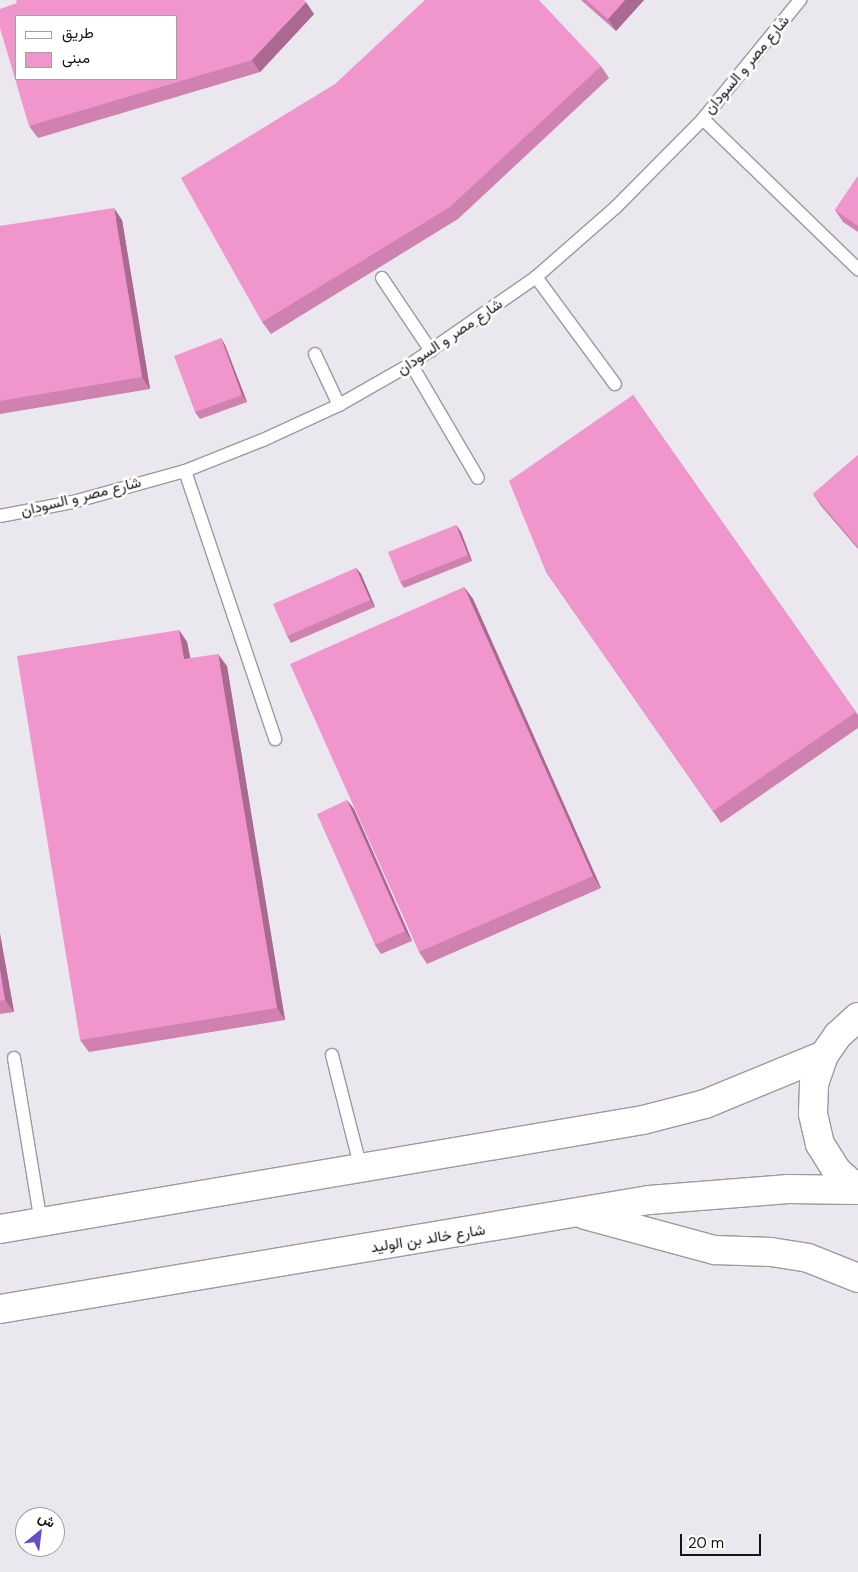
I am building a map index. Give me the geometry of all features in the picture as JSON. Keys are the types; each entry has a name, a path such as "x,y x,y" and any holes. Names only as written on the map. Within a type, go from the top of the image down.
{"main road":[{"path":"858,1017 838,1035 824,1055 814,1084 813,1114 824,1150 836,1170 858,1190"},
{"path":"0,1229 361,1170 643,1120 705,1104 824,1055"},
{"name":"شارع خالد بن الوليد","path":"0,1309 581,1213 649,1200 719,1192 858,1190"},
{"path":"581,1213 715,1250 771,1252 808,1258 858,1278"}],"lane":[{"name":"شارع مصر و السودان","path":"0,516 73,502 186,470 263,440 339,405 412,364 536,277 616,207 703,119 800,0"},
{"path":"703,119 858,270"},
{"path":"536,277 615,384"},
{"path":"382,278 431,351"},
{"path":"315,354 339,405"},
{"path":"412,364 478,478"},
{"path":"186,470 275,739"},
{"path":"332,1056 361,1170"},
{"path":"14,1058 41,1222"}],"building":[{"path":"16,0 304,0 306,2 252,60 29,126 15,80 178,80 178,15 15,15 15,79 0,28 0,9 17,3"},
{"path":"425,0 539,0 601,66 450,207 262,322 181,178 335,84"},
{"path":"586,0 625,0 608,19"},
{"path":"858,176 858,226 835,210"},
{"path":"114,208 142,377 0,401 0,226"},
{"path":"221,338 242,395 195,412 174,356"},
{"path":"633,395 856,712 713,811 546,572 509,481"},
{"path":"858,455 858,547 813,494"},
{"path":"456,525 468,555 400,582 388,552"},
{"path":"356,568 370,600 287,636 273,604"},
{"path":"464,587 593,876 419,952 290,664"},
{"path":"179,630 184,659 218,654 277,1008 80,1040 17,656"},
{"path":"347,800 405,931 375,945 317,814"},
{"path":"0,970 5,1000 0,1001"}]}
